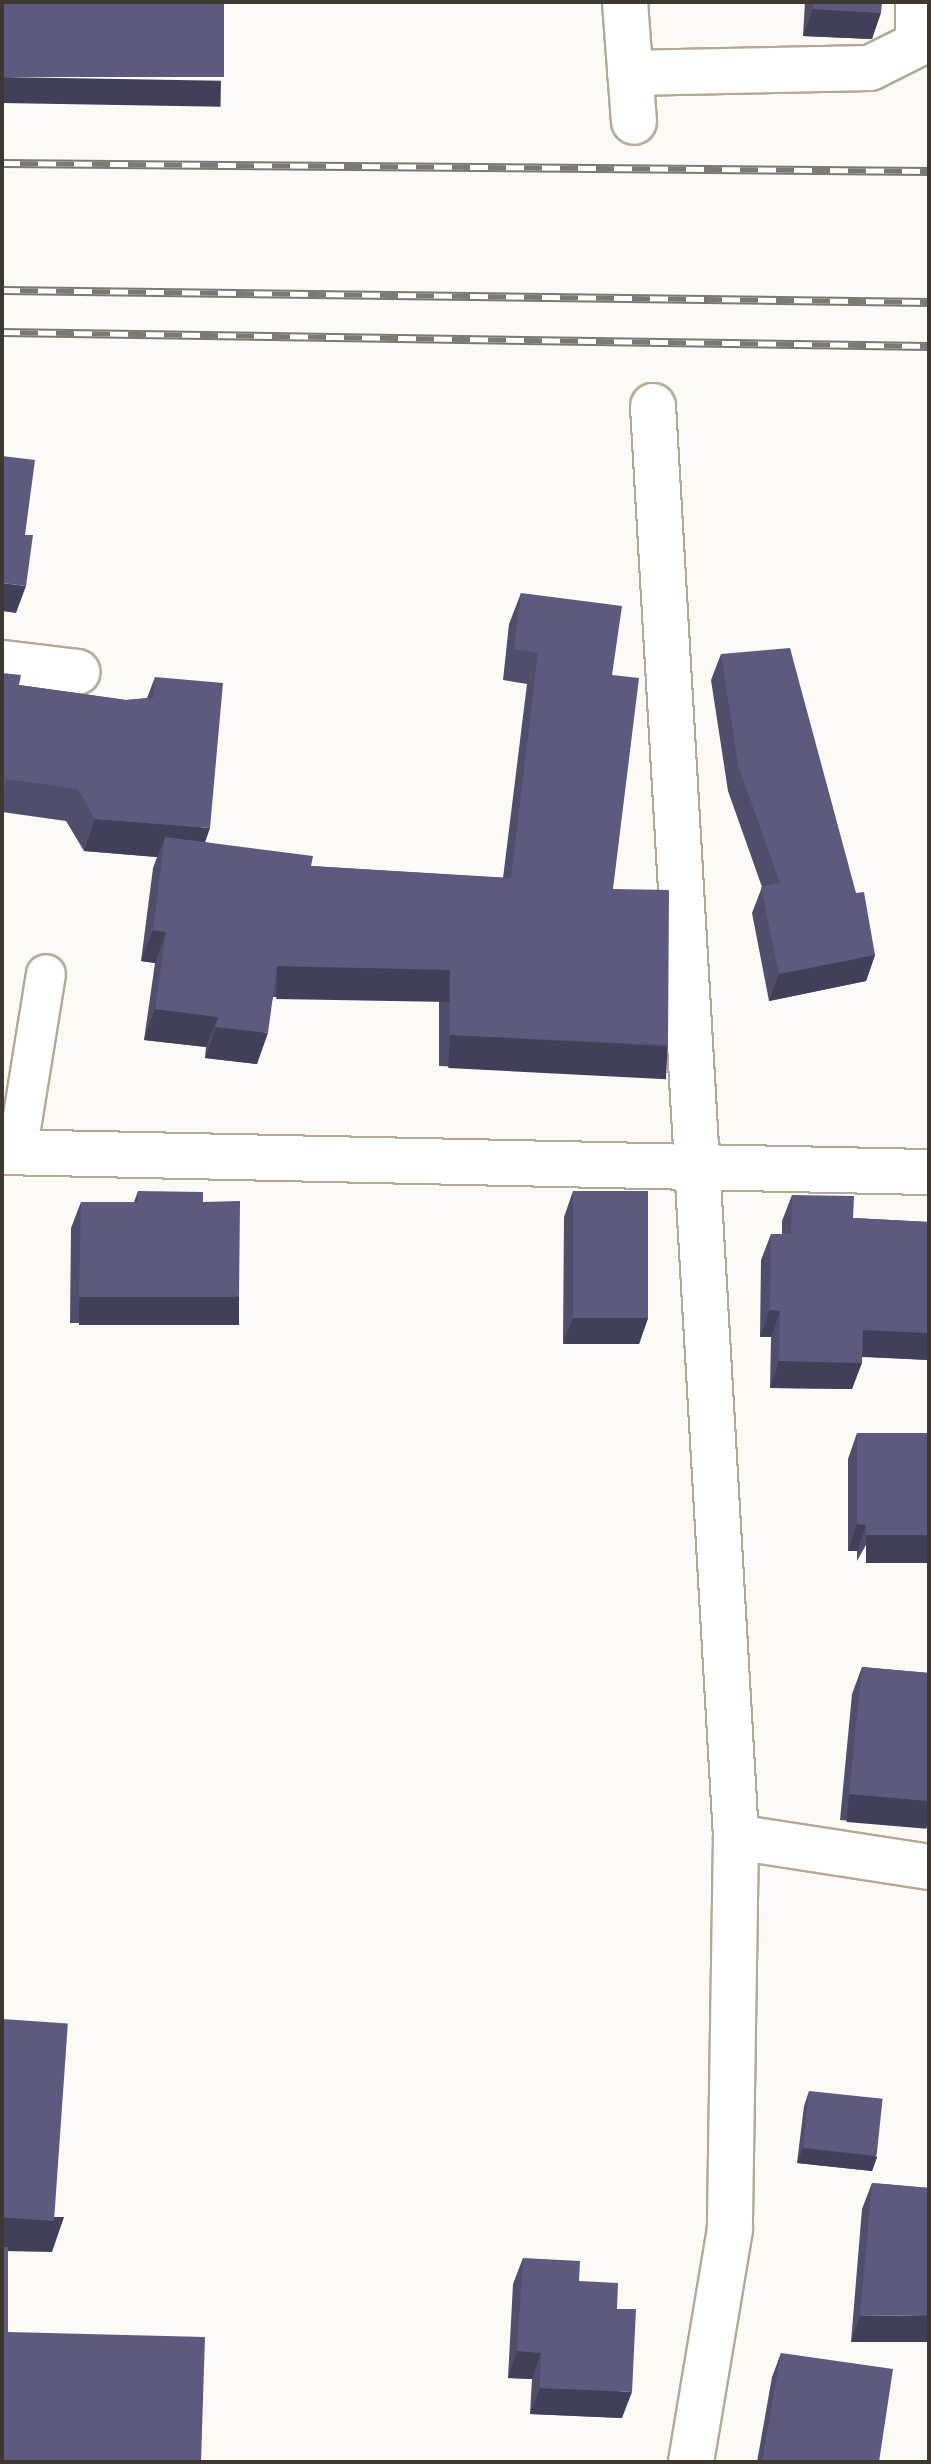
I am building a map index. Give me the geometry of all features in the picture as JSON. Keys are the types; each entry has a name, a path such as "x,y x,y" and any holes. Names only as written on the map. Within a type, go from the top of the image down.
{"street":[{"path":"625,2 634,122"},
{"path":"630,73 870,68 918,44 918,2"},
{"path":"653,406 701,1167 736,1837 730,2229 691,2462"},
{"path":"2,663 77,672"},
{"path":"10,1152 929,1172"},
{"path":"736,1837 929,1867"}],"lane":[{"path":"10,1152 46,974"}],"building":[{"path":"2,2 224,2 224,77 2,77"},
{"path":"813,2 882,2 881,13 813,9"},
{"path":"2,456 35,460 25,535 33,535 26,586 2,583"},
{"path":"521,593 622,606 612,675 639,678 613,889 669,890 668,1045 450,1035 450,970 277,966 268,1033 216,1027 218,1017 155,1009 166,932 153,930 165,837 313,856 311,866 511,878 538,653 514,649"},
{"path":"790,648 856,893 864,892 875,955 779,974 761,887 780,883 738,765 721,654"},
{"path":"2,673 21,675 19,685 126,700 153,698 155,677 223,683 210,828 95,819 78,789 6,779 2,795"},
{"path":"138,1191 203,1192 203,1202 240,1201 239,1297 79,1297 81,1202 138,1202"},
{"path":"573,1191 648,1191 648,1318 573,1318"},
{"path":"792,1195 854,1196 853,1218 929,1222 929,1333 863,1330 862,1363 779,1361 780,1311 770,1310 771,1234 791,1234"},
{"path":"857,1433 929,1433 929,1535 866,1535 866,1525 857,1524"},
{"path":"862,1667 929,1673 929,1801 849,1794"},
{"path":"2,2019 68,2024 54,2221 2,2217"},
{"path":"809,2091 883,2099 877,2155 803,2148"},
{"path":"872,2183 929,2188 929,2315 860,2316"},
{"path":"2,2247 8,2247 8,2332 205,2337 201,2462 2,2462"},
{"path":"523,2258 580,2261 579,2281 618,2283 617,2309 636,2309 632,2392 540,2388 541,2353 517,2351"},
{"path":"781,2353 893,2369 879,2462 762,2462"}],"railway":[{"path":"2,163 929,171"},
{"path":"2,290 929,302"},
{"path":"2,332 929,346"}]}
